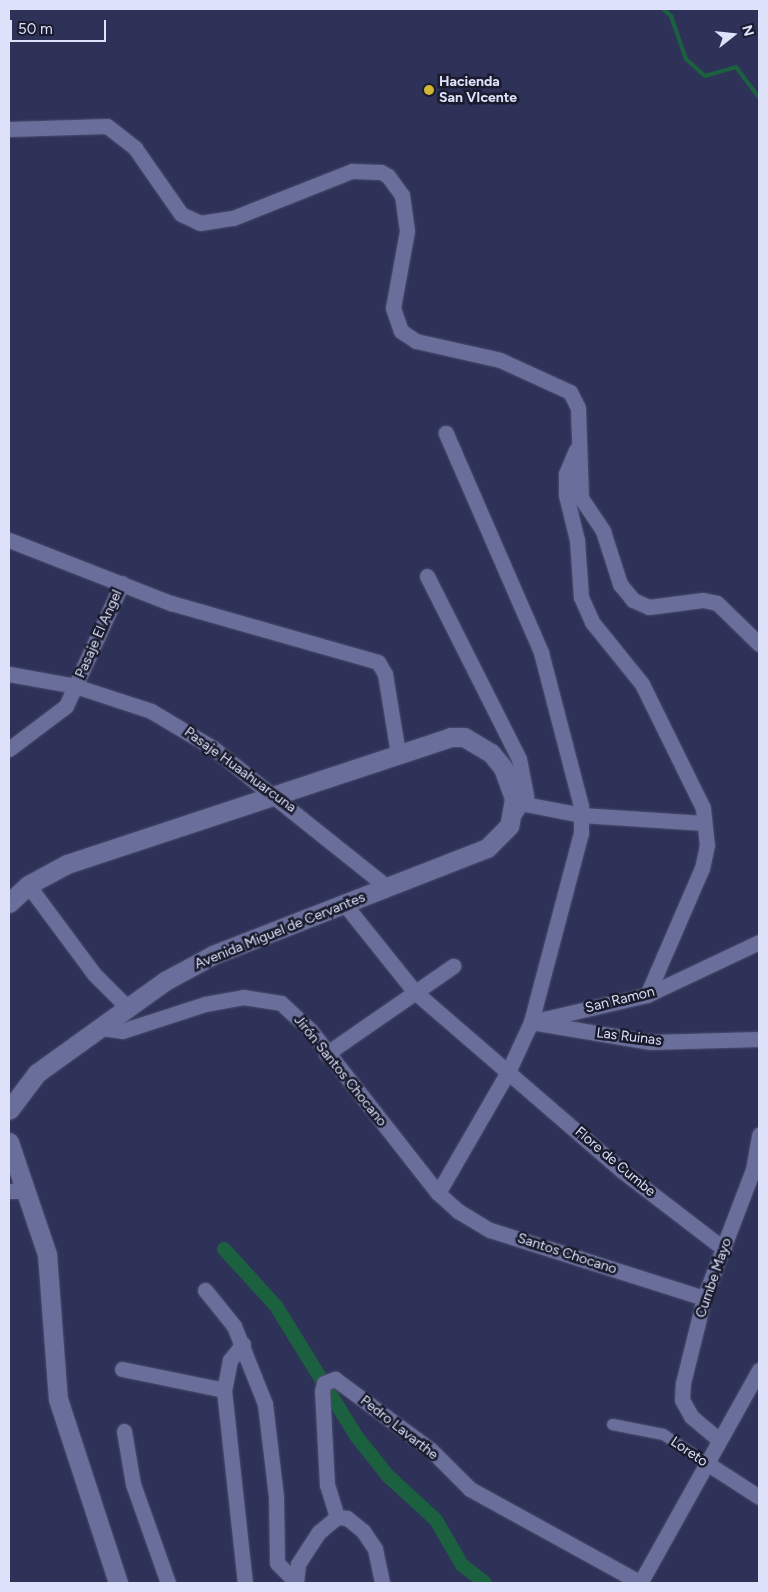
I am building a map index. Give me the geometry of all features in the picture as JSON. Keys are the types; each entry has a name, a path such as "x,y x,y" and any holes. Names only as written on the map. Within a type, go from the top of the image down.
{"street":[{"path":"9,129 107,126 135,148 181,214 200,223 233,218 352,171 381,172 402,196 407,231 394,294 397,327 416,341 500,360 570,392 578,408 581,498 603,531 620,584 633,600 649,607 703,600 717,603 759,644"},
{"path":"438,1193 508,1072 531,1022 574,866 581,816 541,652 446,433"},
{"path":"578,447 566,474 566,495 577,540 581,597 592,622 631,668 664,722 698,792 707,845 702,868 647,995"},
{"path":"9,540 172,603 378,662 386,685 398,753"},
{"path":"427,576 505,724 525,784 520,809"},
{"name":"Pasaje El Angel","path":"9,749 66,706 122,583"},
{"name":"Pasaje Huaahuarcuna","path":"9,674 75,686 151,711 213,748 386,886"},
{"path":"9,903 28,885 75,862 450,737 478,743 503,768 520,809"},
{"path":"520,809 581,816 704,823"},
{"name":"Avenida Miguel de Cervantes","path":"9,1110 37,1073 101,1028 126,1006 213,955 346,906 386,886 487,848 500,838 520,809"},
{"path":"28,885 94,974 126,1006"},
{"name":"Flore de Cumbe","path":"346,906 414,992 621,1170 724,1249"},
{"name":"San Ramon","path":"531,1022 647,995 759,942"},
{"path":"326,1054 453,966"},
{"name":"Jirón Santos Chocano","path":"101,1028 122,1031 205,1004 264,997 296,1014 438,1193"},
{"name":"Las Ruinas","path":"531,1022 650,1042 759,1039"},
{"name":"Cumbe Mayo","path":"718,1439 691,1416 682,1400 704,1298 724,1249 752,1170 759,1135"},
{"path":"9,1142 17,1191 52,1282 58,1399 118,1583"},
{"name":"Santos Chocano","path":"438,1193 490,1230 704,1298"},
{"path":"205,1290 243,1344 271,1436 277,1563 296,1582"},
{"path":"243,1344 230,1360 224,1390 245,1583"},
{"path":"122,1368 224,1390"},
{"path":"640,1583 705,1462 759,1370"},
{"name":"Pedro Lavarthe","path":"337,1517 326,1485 322,1391 324,1383 335,1379 430,1450 470,1489 640,1583"},
{"name":"Loreto","path":"612,1424 663,1434 759,1497"},
{"path":"124,1431 133,1484 168,1583"},
{"path":"296,1582 298,1564 312,1542 337,1517 347,1518 363,1531 375,1549 382,1583"}],"waterway":[{"path":"663,9 671,16 686,59 705,76 736,67 759,97"},
{"path":"224,1249 276,1306 357,1437 388,1476 436,1520 462,1565 485,1583"}],"place":[{"name":"Hacienda San VIcente","path":"429,90"}]}
